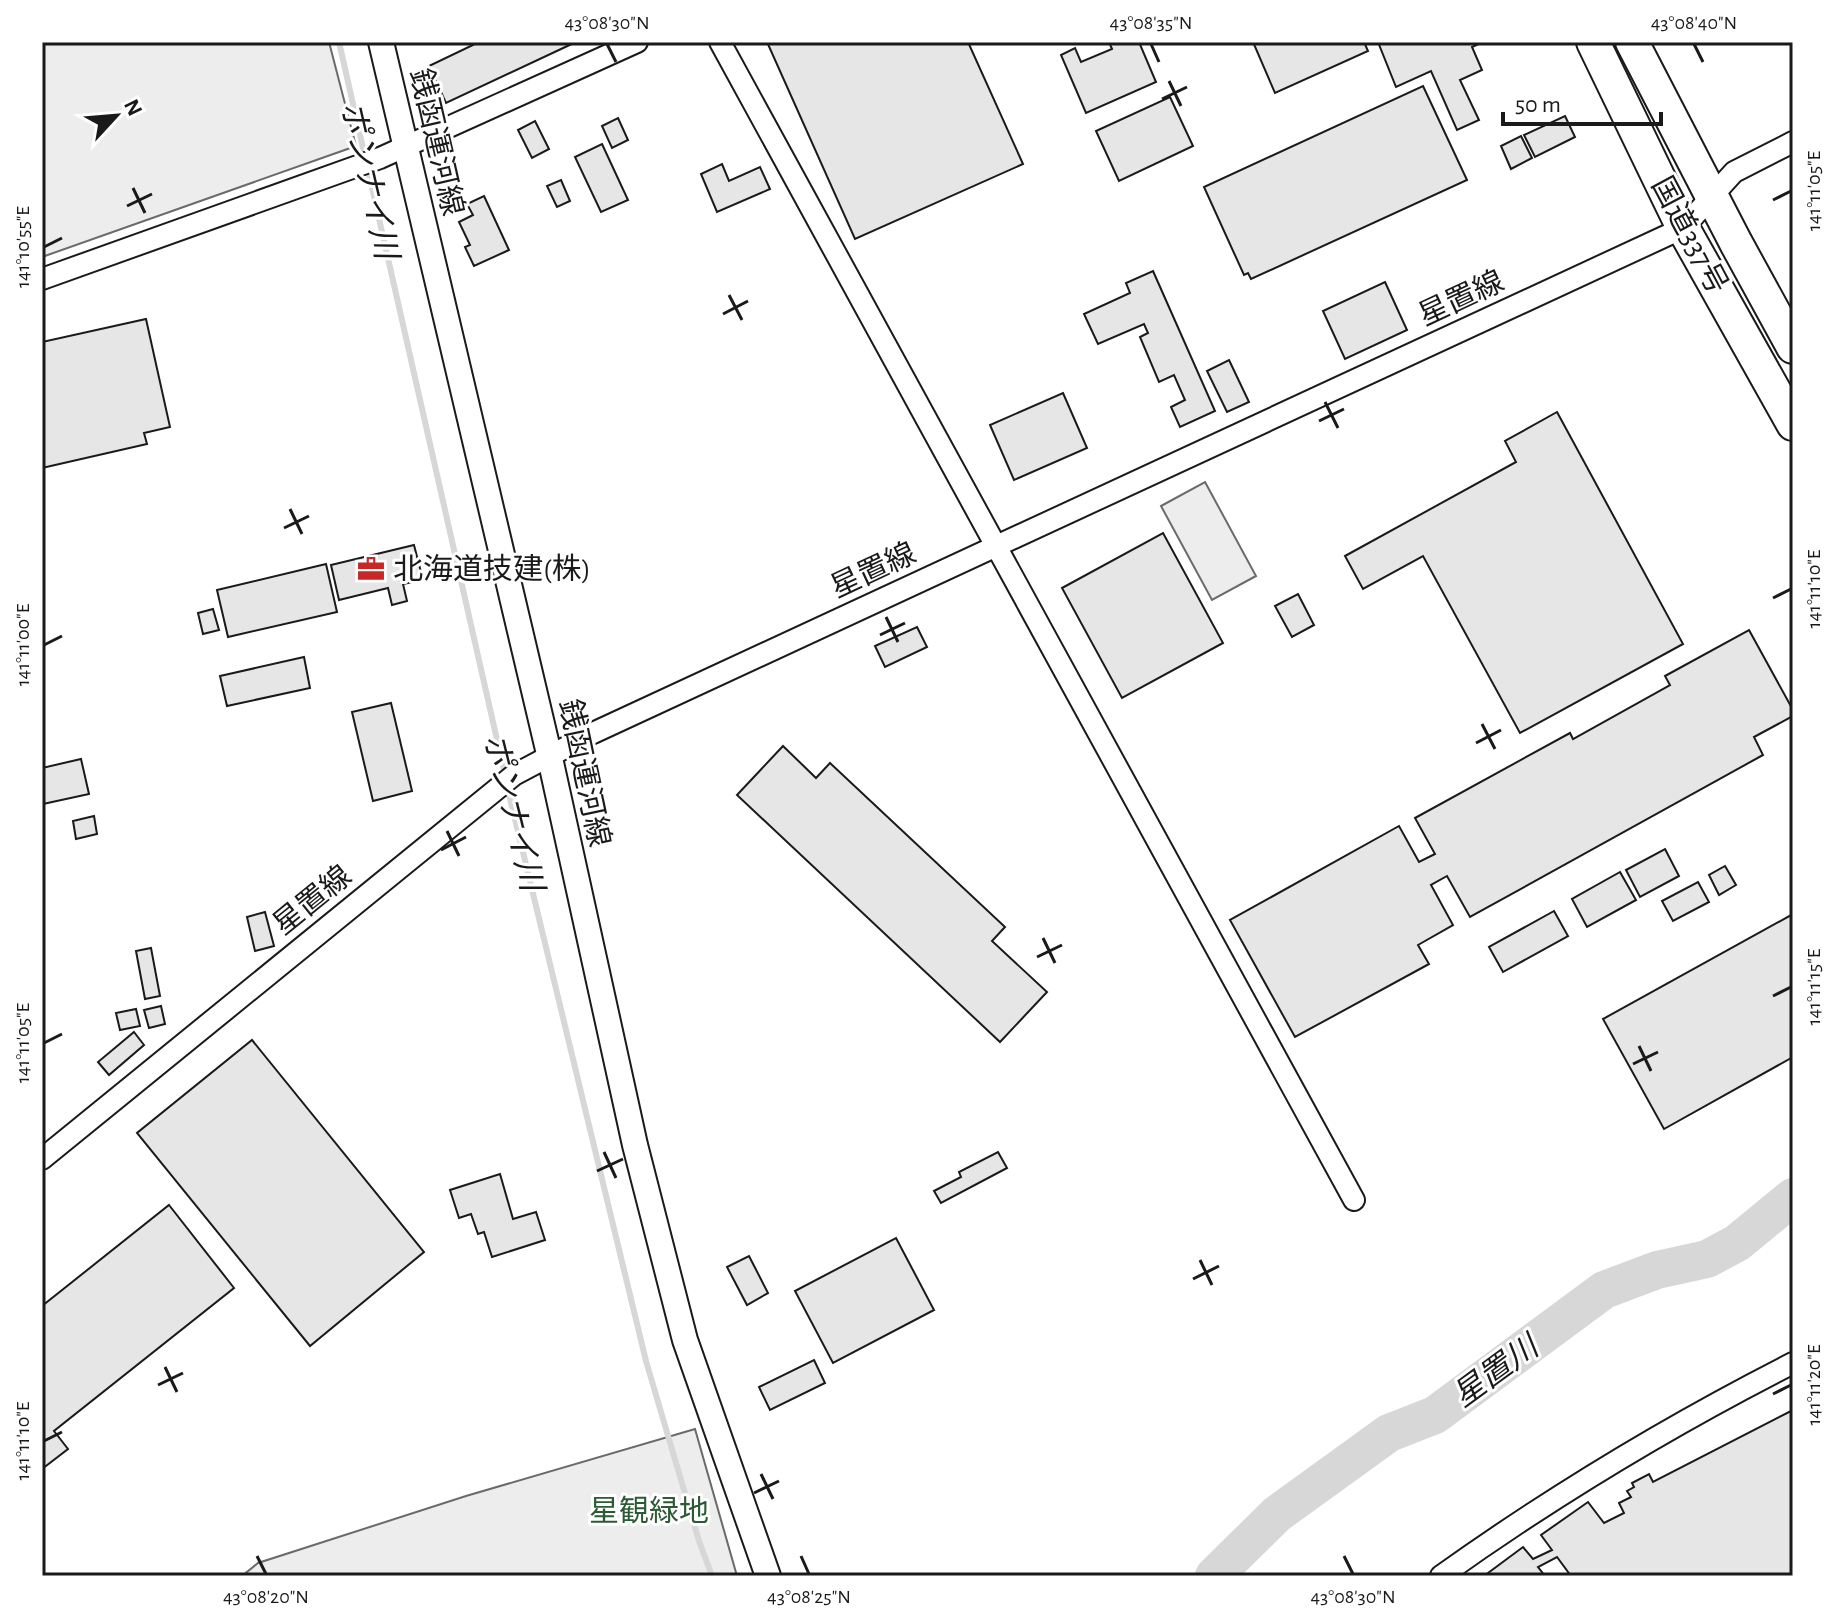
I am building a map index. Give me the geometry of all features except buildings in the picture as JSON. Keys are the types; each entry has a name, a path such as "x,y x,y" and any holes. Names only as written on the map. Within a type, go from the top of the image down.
{"highway":[{"name":"国道337号","path":"1593,42 1683,228 1793,424"},
{"name":"国道337号","path":"1632,42 1793,347"}],"street":[{"name":"銭函運河線","path":"381,42 550,758 639,1160 685,1340 768,1576"},
{"path":"42,279 405,148 637,42"},
{"path":"720,42 1354,1200"},
{"name":"星置線","path":"42,1159 514,775 593,733 1683,228 1734,172 1793,142"},
{"path":"1441,1576 1504,1531 1698,1411 1793,1363"}],"shaded area":[{"path":"42,42 329,42 356,146 42,257"},
{"path":"1205,482 1256,576 1212,600 1161,506"},
{"name":"星観緑地","path":"695,1429 737,1576 242,1576 258,1563 466,1496"}],"waterway":[{"name":"ポンナイ川","path":"339,42 505,775"},
{"name":"ポンナイ川","path":"507,786 646,1361 712,1576"},
{"name":"星置川","path":"1214,1576 1277,1514 1389,1433 1435,1415 1604,1290 1657,1270 1707,1259 1737,1243 1793,1197"}],"place":[{"name":"北海道技建(株)","path":"371,569"}]}
